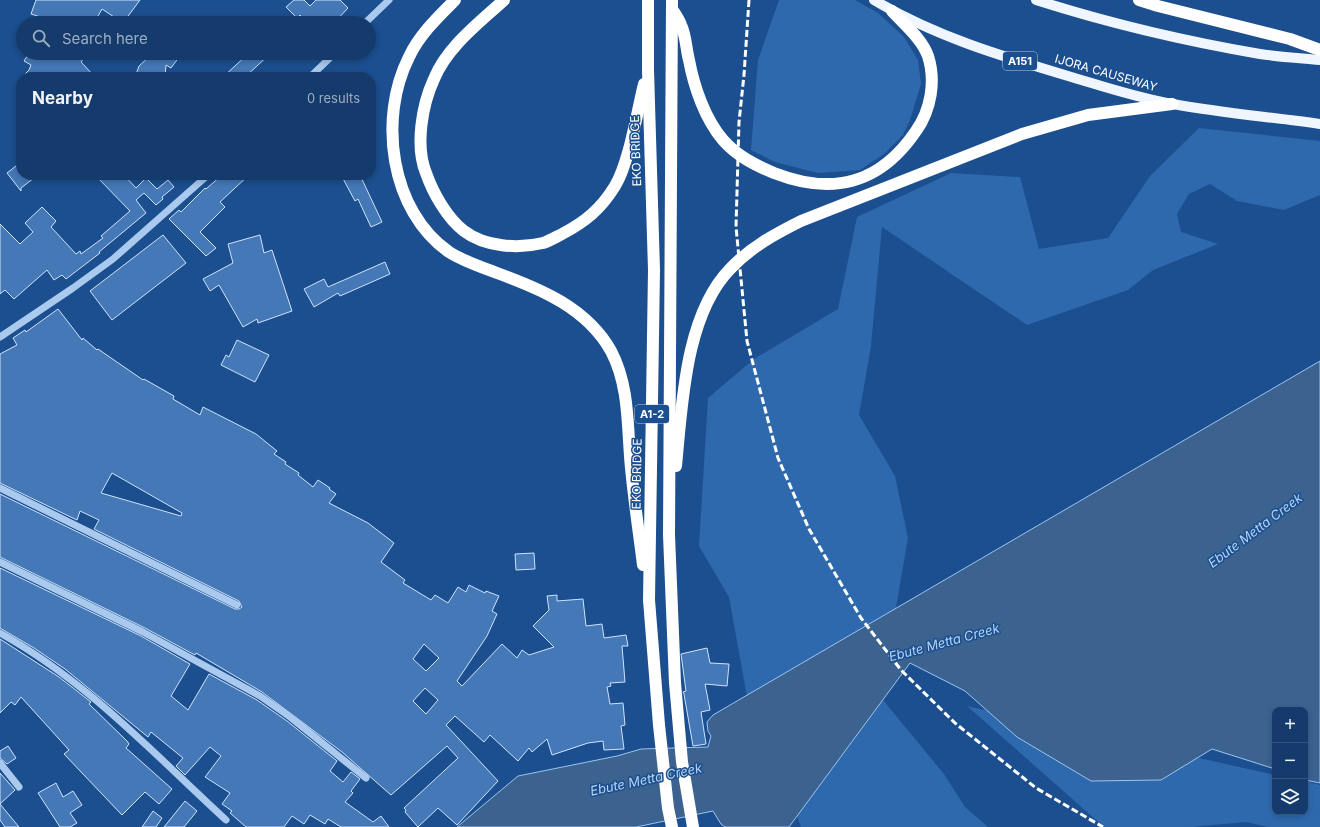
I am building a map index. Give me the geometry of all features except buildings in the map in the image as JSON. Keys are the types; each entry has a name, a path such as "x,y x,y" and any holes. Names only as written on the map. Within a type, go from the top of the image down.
{"highway":[{"path":"455,0 422,36 409,57 400,78 392,125 398,173 405,196 417,218 434,239 450,252 469,262 540,289 560,300 597,331 611,350 619,370 625,394 631,466 648,600"},
{"path":"504,0 467,35 448,56 434,78 425,101 421,122 421,140 425,172 437,196 452,219 465,232 482,240 501,245 521,247 544,243 582,224 601,206 616,185 624,165 648,70"},
{"name":"EKO BRIDGE","path":"648,0 648,70 654,270 648,600 659,725 668,808 672,827"},
{"path":"1139,0 1290,39 1320,50"},
{"path":"672,4 682,24 689,62 698,92 708,116 723,140 738,154 757,166 803,183 828,185 872,174 891,162 922,124 928,107 932,86 928,56 917,38 892,11"},
{"name":"A1-2","path":"672,4 669,535 675,683 682,762 693,827"},
{"path":"669,535 686,377 692,343 702,315 714,292 730,269 750,251 773,235 801,221 1022,134 1088,115 1172,104"}],"main road":[{"name":"IJORA CAUSEWAY","path":"874,0 892,11 932,30 1002,56 1117,91 1172,104 1320,124"},
{"path":"1036,0 1078,14 1165,34 1260,54 1320,60"}],"street":[{"path":"372,16 389,0"},
{"path":"315,72 327,60"},
{"path":"0,337 74,288 113,259 202,180"},
{"path":"0,488 237,605"},
{"path":"0,562 143,632 260,696 290,717 366,778"},
{"path":"0,634 29,649 99,702 226,820"},
{"path":"0,763 19,787"}],"shaded area":[{"path":"779,0 855,0 878,13 904,37 918,60 921,84 910,120 903,135 884,154 860,170 818,173 775,162 751,150 758,60"},
{"path":"1199,128 1320,141 1320,195 1284,210 1237,201 1210,184 1189,194 1177,214 1181,232 1218,244 1153,270 1128,290 1027,325 882,227 871,346 859,415 895,476 908,538 894,619 747,697 729,597 699,546 708,398 754,359 838,309 857,217 951,173 1020,177 1039,249 1108,238 1150,176"},
{"path":"878,694 944,774 965,807 988,827 801,827 796,813"},
{"path":"967,706 1272,774 1272,815 1308,815 1308,782 1320,785 1320,827 1268,827 1246,822 1191,827 1104,827"}],"water":[{"name":"Ebute Metta Creek","path":"1320,361 1320,783 1308,781 1308,707 1272,707 1272,768 1212,749 1161,780 1091,781 1017,737 965,691 910,663 789,827 725,827 721,824 713,811 636,827 457,827 518,776 617,756 641,749 708,747 711,736 708,731 707,722 713,715"}],"railway":[{"path":"749,0 739,122 736,227 747,341 778,458 809,529 861,618 901,670 955,723 1036,788 1103,827"}]}
